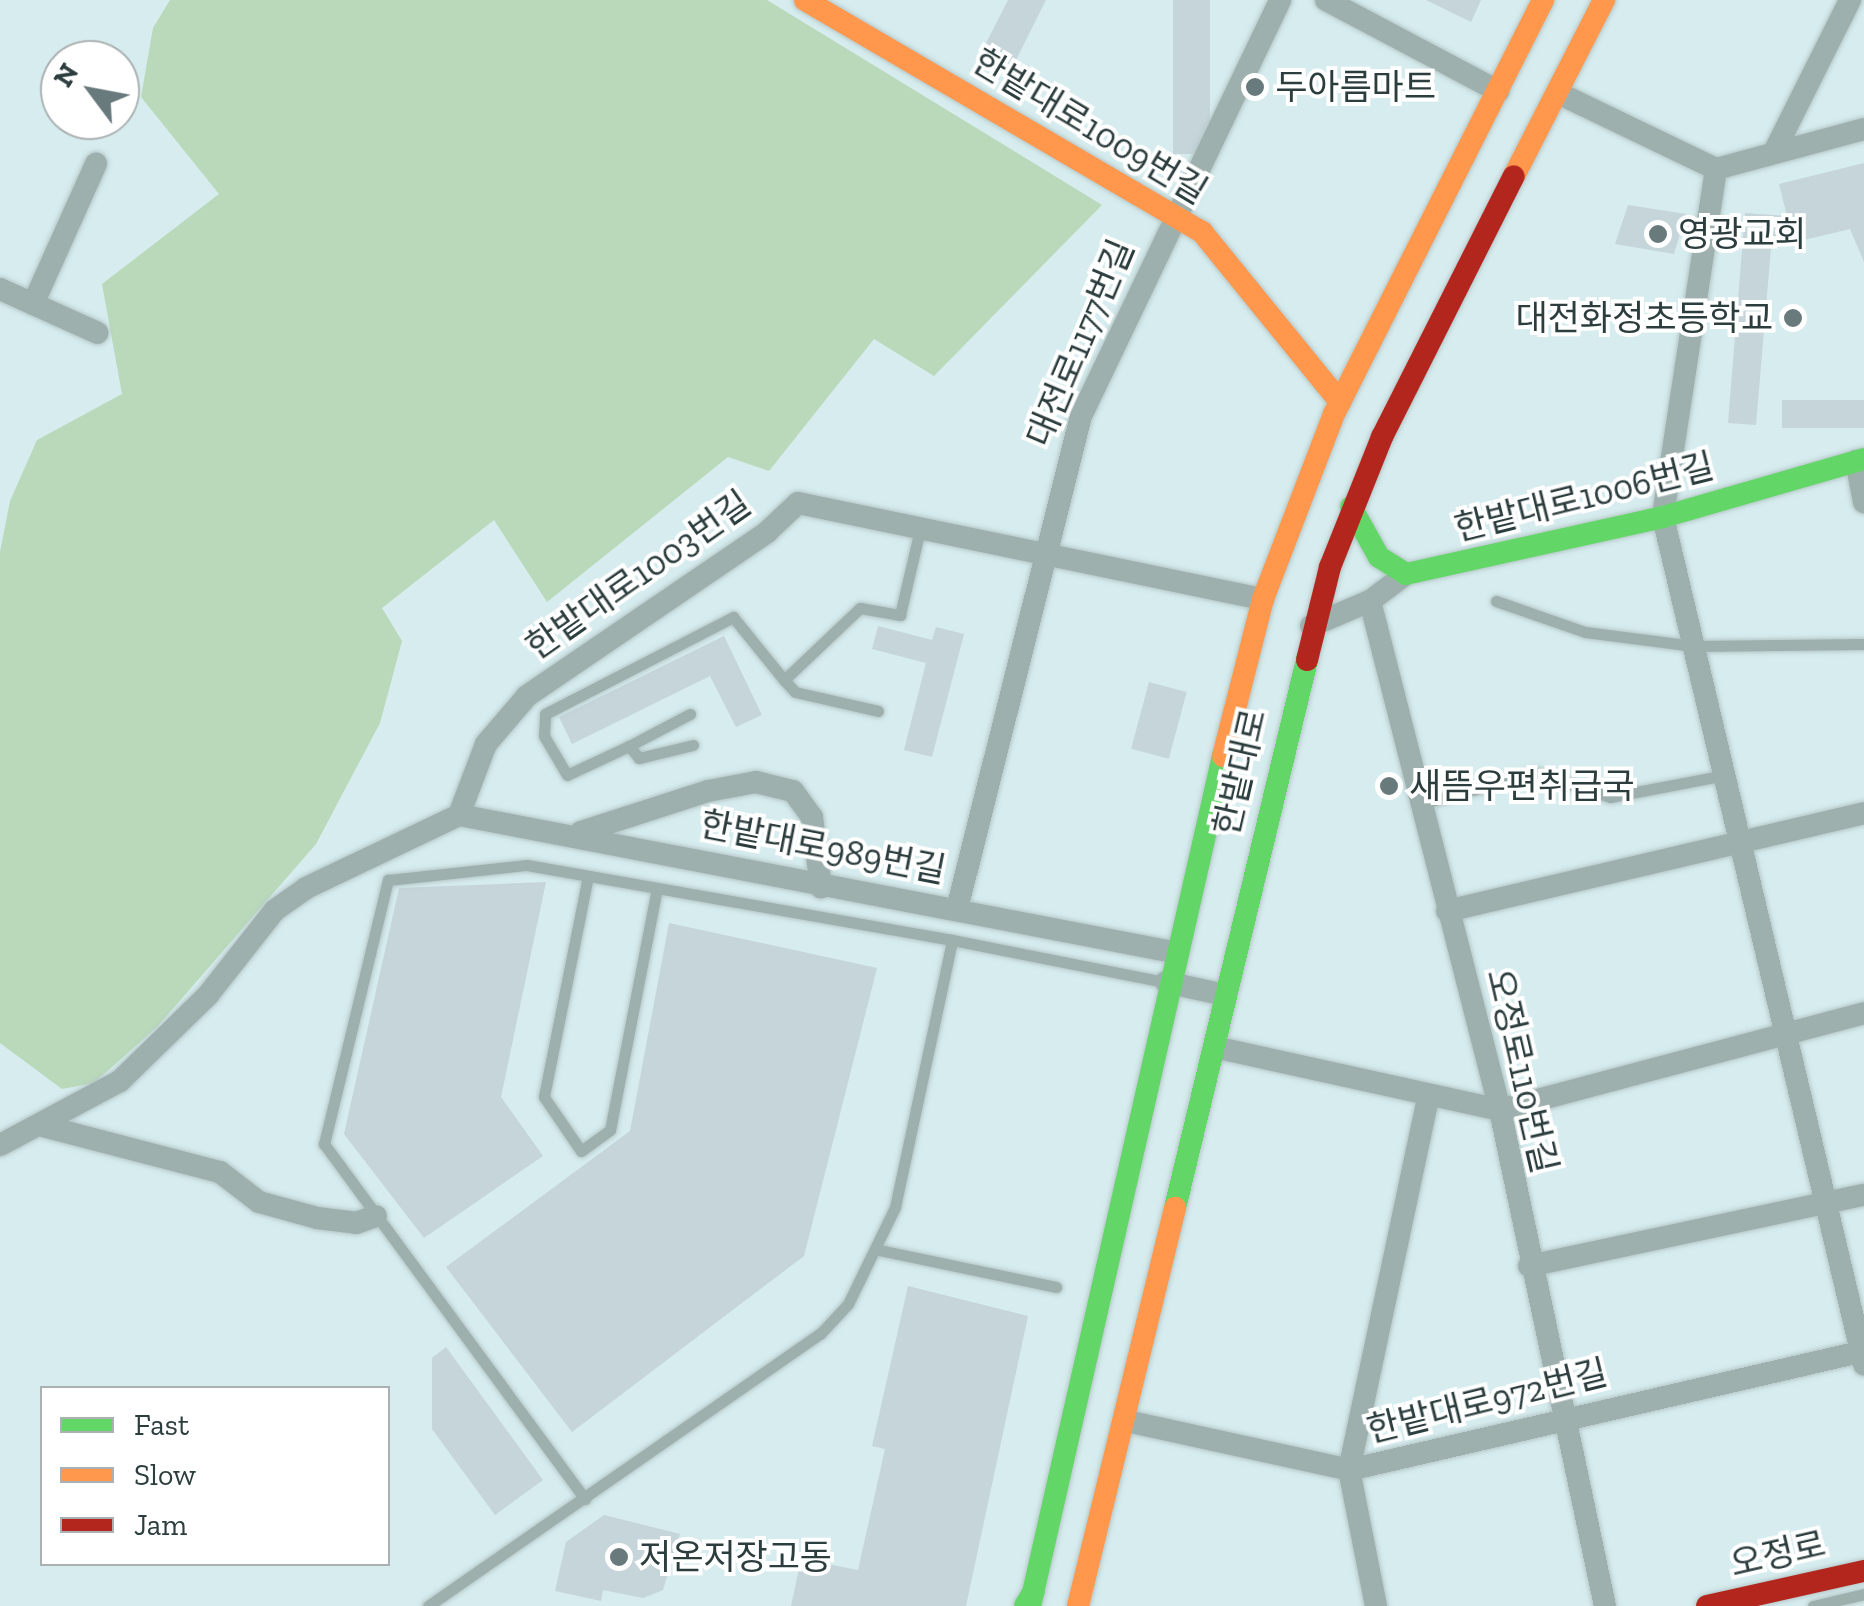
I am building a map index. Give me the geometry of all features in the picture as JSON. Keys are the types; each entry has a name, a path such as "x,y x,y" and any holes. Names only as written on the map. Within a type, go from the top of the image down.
{"main road":[{"name":"한밭대로1009번길","path":"806,0 1175,214 1228,257 1340,402"},
{"name":"한밭대로","path":"1030,1601 1166,982 1263,600 1340,402 1543,0"},
{"name":"한밭대로","path":"1080,1602 1127,1421 1311,626 1351,507 1604,0"},
{"name":"한밭대로1006번길","path":"1406,574 1664,517 1860,460"},
{"path":"1351,507 1378,557 1406,574"},
{"name":"오정로","path":"1707,1606 1864,1571"}],"street":[{"name":"대전로1177번길","path":"957,909 1042,555 1081,416 1280,0"},
{"path":"1326,0 1498,91"},
{"path":"1775,150 1850,0"},
{"path":"1558,93 1716,169 1864,129"},
{"path":"33,304 96,164"},
{"path":"1716,169 1664,517 1740,840 1780,1032 1863,1355"},
{"path":"0,290 98,334"},
{"path":"1860,460 1864,502"},
{"name":"한밭대로1003번길","path":"459,815 486,744 527,696 768,532 798,503 1263,600"},
{"path":"1311,626 1370,601 1406,574"},
{"name":"오정로110번길","path":"1370,601 1500,1110 1561,1417 1605,1606"},
{"path":"578,833 756,782 792,791 812,818 821,887"},
{"path":"1447,911 1864,814"},
{"path":"0,1145 43,1126 120,1081 208,995 275,910 459,815"},
{"name":"한밭대로989번길","path":"459,815 578,833 821,887 957,909 1173,952"},
{"path":"1166,982 1225,996"},
{"path":"1214,1046 1500,1110 1780,1032 1864,1013"},
{"path":"1376,1606 1349,1470 1429,1095"},
{"path":"43,1126 220,1172 259,1202 317,1218 356,1223 376,1216"},
{"path":"1530,1266 1864,1195"},
{"name":"한밭대로972번길","path":"1127,1421 1349,1470 1561,1417 1863,1355"}],"lane":[{"path":"784,680 860,608 900,615 920,528"},
{"path":"1496,600 1586,632 1694,646 1864,644"},
{"path":"545,714 733,617 794,692 878,711"},
{"path":"527,696 545,714 544,736 567,775 690,714"},
{"path":"628,746 639,758 693,746"},
{"path":"1420,804 1536,773 1610,797 1724,775"},
{"path":"585,1498 324,1144 388,880 526,865 1166,982"},
{"path":"588,876 544,1097 580,1150 610,1130 658,890"},
{"path":"428,1606 820,1334 879,1250 952,940"},
{"path":"879,1250 1056,1287"},
{"path":"1813,1606 1864,1594"}],"green space":[{"path":"170,0 767,0 1102,205 934,376 874,339 769,471 728,457 547,602 494,520 382,608 402,641 380,723 316,844 157,1027 94,1083 62,1089 0,1043 0,552 10,501 37,440 122,394 102,284 219,194 141,97 153,28"}],"building":[{"path":"1008,0 1046,0 1011,70 980,55"},
{"path":"1173,0 1210,0 1210,154 1173,154"},
{"path":"1426,0 1481,0 1471,22"},
{"path":"1864,163 1864,262 1850,229 1771,248 1756,425 1728,423 1745,213 1787,216 1779,184"},
{"name":"영광교회","path":"1628,205 1686,214 1674,254 1615,244"},
{"path":"1782,400 1864,400 1864,428 1782,428"},
{"path":"878,626 932,640 936,627 964,634 932,757 904,750 926,663 872,649"},
{"path":"724,636 762,715 736,727 710,676 572,744 559,717"},
{"path":"1149,682 1187,692 1169,759 1131,749"},
{"path":"546,882 501,1097 543,1156 424,1238 344,1134 399,888"},
{"path":"669,923 877,968 804,1256 572,1432 446,1267 630,1131"},
{"path":"908,1286 1028,1316 966,1606 791,1606 801,1559 858,1570 885,1449 872,1446"},
{"path":"446,1347 543,1480 495,1515 432,1429 432,1358"},
{"name":"저온저장고동","path":"604,1515 680,1534 663,1590 643,1598 603,1590 601,1601 555,1591 566,1542"}],"traffic: fast":[{"path":"1351,507 1379,557 1406,574 1663,517 1864,459"},
{"path":"1175,1208 1307,660"},
{"path":"1030,1606 1223,756"},
{"path":"1025,1606 1034,1591"}],"traffic: slow":[{"path":"805,0 1202,232 1340,402"},
{"path":"1223,756 1263,599 1334,414 1543,0"},
{"path":"1514,176 1604,0"},
{"path":"1078,1606 1175,1208"}],"traffic: jam":[{"path":"1307,660 1330,567 1382,437 1514,176"},
{"path":"1707,1606 1864,1571"}],"place":[{"name":"두아름마트","path":"1255,87"},
{"name":"영광교회","path":"1658,234"},
{"name":"대전화정초등학교","path":"1793,318"},
{"name":"새뜸우편취급국","path":"1389,786"},
{"name":"저온저장고동","path":"619,1557"}]}
